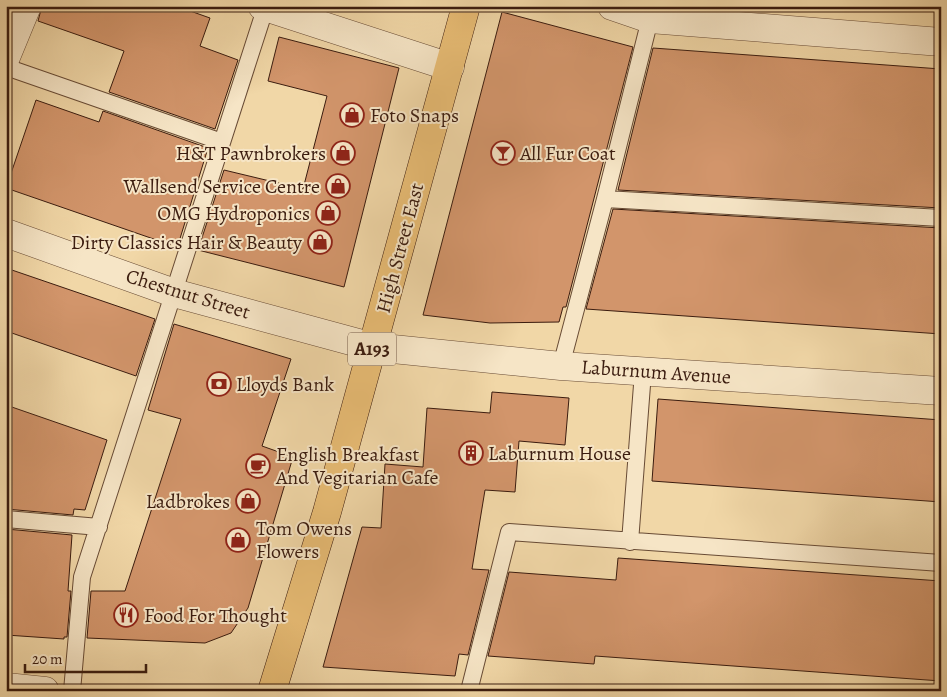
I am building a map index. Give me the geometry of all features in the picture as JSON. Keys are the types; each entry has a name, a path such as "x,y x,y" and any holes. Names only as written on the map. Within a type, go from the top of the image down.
{"main road":[{"name":"High Street East","path":"272,691 327,512 466,6"}],"street":[{"path":"6,57 27,6"},
{"path":"612,6 651,12 941,42"},
{"path":"265,7 450,67"},
{"name":"Chestnut Street","path":"6,233 174,293 373,347"},
{"name":"Laburnum Avenue","path":"373,347 561,366 941,391"},
{"path":"6,687 45,691"}],"lane":[{"path":"72,691 82,578 265,7"},
{"path":"561,366 651,12"},
{"path":"6,67 222,142"},
{"path":"605,199 941,218"},
{"path":"630,542 643,372"},
{"path":"6,519 99,527"},
{"path":"469,691 509,532 941,563"}],"building":[{"path":"42,6 176,6 210,18 200,46 238,60 215,129 109,92 124,51 38,21"},
{"path":"502,12 633,47 566,307 563,307 559,322 490,323 423,315"},
{"path":"279,37 399,68 344,287 198,250 224,170 303,189 327,96 268,81"},
{"path":"653,48 941,69 941,208 618,190"},
{"path":"36,100 99,122 103,111 208,148 178,245 171,243 171,245 6,188"},
{"path":"613,209 941,228 941,334 586,309"},
{"path":"6,268 155,319 136,376 6,331"},
{"path":"174,324 291,359 262,446 293,457 248,608 231,633 205,643 87,638 91,591 125,591 181,419 148,410"},
{"path":"492,392 569,398 565,445 519,441 515,492 485,490 472,569 489,570 468,655 459,654 455,676 323,667 362,527 381,528 385,464 423,467 427,408 490,413"},
{"path":"658,399 941,420 941,502 652,481"},
{"path":"6,405 107,440 85,510 74,509 73,515 6,509"},
{"path":"6,529 72,535 68,591 71,591 67,637 64,637 64,639 6,635"},
{"path":"618,558 941,581 941,681 595,656 594,664 488,656 509,572 616,580"}],"place":[{"name":"Foto Snaps","path":"352,115"},
{"name":"H&T Pawnbrokers","path":"343,153"},
{"name":"All Fur Coat","path":"503,153"},
{"name":"Wallsend Service Centre","path":"338,186"},
{"name":"OMG Hydroponics","path":"328,213"},
{"name":"Dirty Classics Hair & Beauty","path":"320,242"},
{"name":"Lloyds Bank","path":"219,384"},
{"name":"Laburnum House","path":"471,453"},
{"name":"English Breakfast And Vegitarian Cafe","path":"258,466"},
{"name":"Ladbrokes","path":"248,501"},
{"name":"Tom Owens Flowers","path":"238,540"},
{"name":"Food For Thought","path":"126,615"}]}
